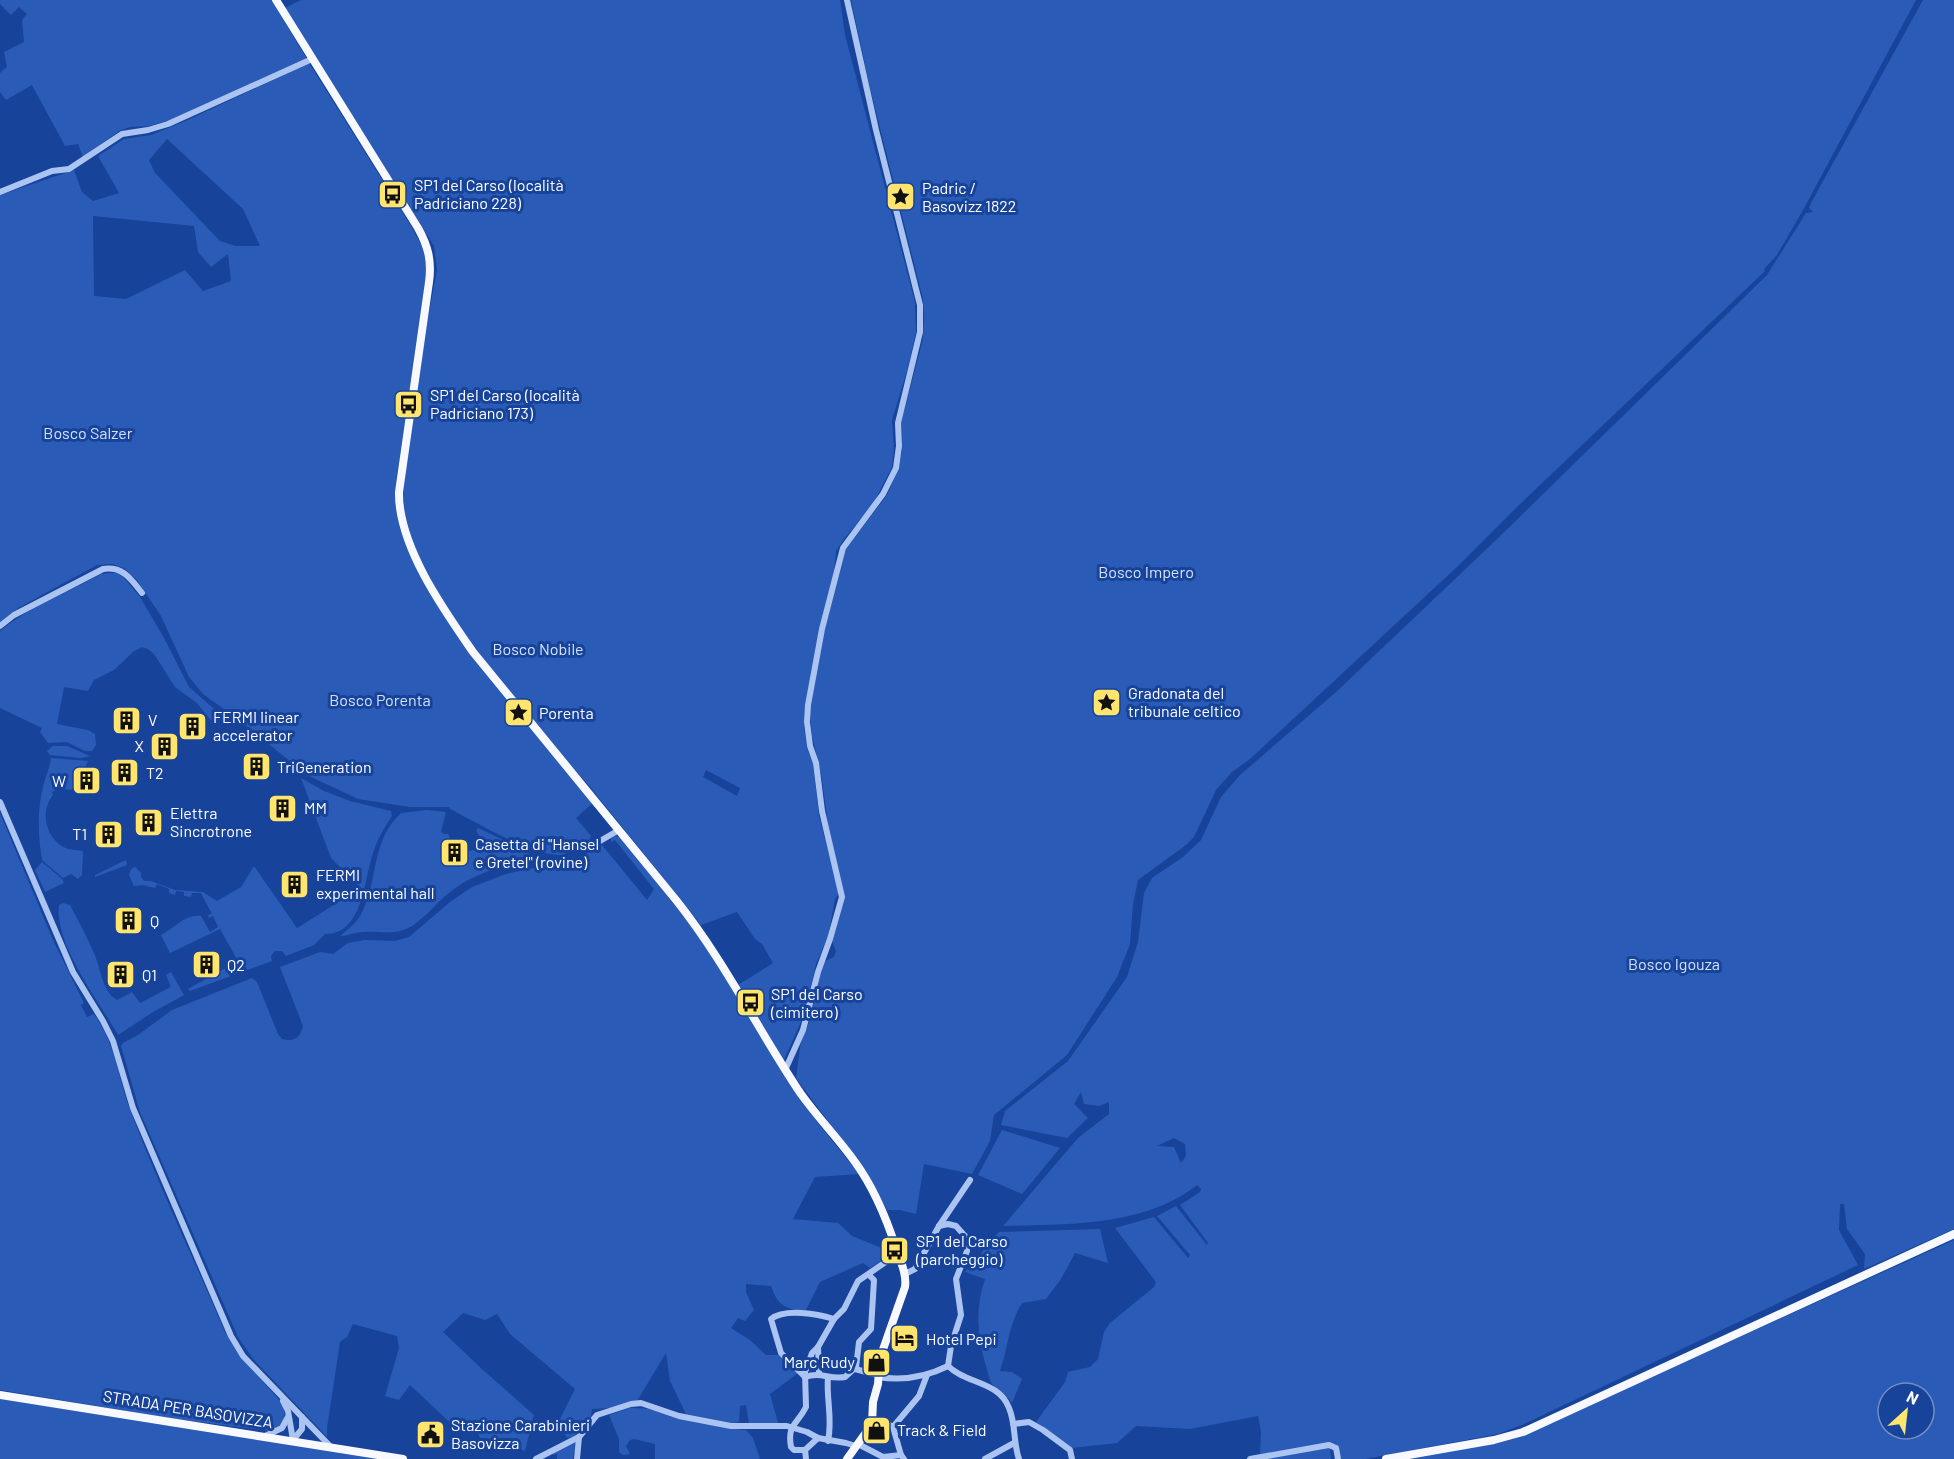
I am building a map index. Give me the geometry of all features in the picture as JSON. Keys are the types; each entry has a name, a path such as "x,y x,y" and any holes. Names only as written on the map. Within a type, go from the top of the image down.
{"main road":[{"path":"276,0 418,228 428,249 429,282 399,492 405,535 434,592 473,652 620,830 707,941 801,1094 855,1161 873,1190 886,1219 905,1274 905,1287 881,1353 873,1402 873,1421 847,1459"},
{"path":"1386,1459 1501,1439 1523,1432 1954,1234"},
{"name":"STRADA PER BASOVIZZA","path":"0,1395 403,1459"}],"street":[{"path":"786,1068 803,1030 818,972 842,897 822,811 816,763 810,746 807,722 808,705 822,629 842,549 883,495 896,468 899,446 898,423 917,348 921,321 920,305 876,130 848,0"},
{"path":"0,192 52,171 69,169 122,134 168,124 312,60"},
{"path":"0,626 14,615 104,569 115,568 124,572 142,593"},
{"path":"0,802 73,972 113,1041 137,1118 227,1328 243,1356 331,1447"},
{"path":"588,848 620,830"},
{"path":"905,1274 915,1269 939,1226 970,1180"},
{"path":"939,1226 948,1224 956,1226 967,1240 967,1251 956,1279 960,1320 951,1346 948,1366"},
{"path":"818,1438 805,1450 794,1450 791,1447 791,1427 806,1407 805,1377 809,1360 834,1319 844,1309 858,1281 890,1259 899,1256"},
{"path":"805,1377 819,1373 828,1377 845,1377 855,1369 859,1355 859,1342 871,1329 874,1280 869,1275"},
{"path":"805,1377 782,1353 771,1319 790,1312 834,1319"},
{"path":"818,1347 819,1373"},
{"path":"855,1369 892,1379 927,1375 948,1366"},
{"path":"948,1366 959,1375 998,1392 1010,1408 1014,1443 1019,1459"},
{"path":"893,1427 919,1396 927,1375"},
{"path":"828,1377 827,1392 831,1426 828,1440"},
{"path":"271,1385 285,1404 293,1440"},
{"path":"536,1459 579,1437 597,1415 641,1403 680,1416 731,1426 791,1427 818,1438 857,1445 882,1458 903,1457 893,1427 886,1423 873,1421"},
{"path":"264,1436 282,1428 288,1416"},
{"path":"293,1440 302,1429 302,1416"},
{"path":"1013,1424 1029,1422 1043,1430 1070,1450 1072,1459"},
{"path":"577,1459 579,1437"},
{"path":"985,1459 1014,1443"},
{"path":"1250,1459 1329,1445 1336,1448 1338,1459"},
{"path":"805,1450 808,1459"}],"green space":[{"path":"0,0 271,0 307,59 170,120 119,131 83,157 78,144 65,146 32,85 6,100 0,92 0,73 7,67 4,52 24,42 22,20 27,14 19,7 11,15 0,4"},
{"name":"Bosco Nobile","path":"301,0 840,0 845,35 915,302 916,332 892,420 894,448 892,467 873,504 836,551 834,572 817,641 805,706 804,727 807,749 813,763 819,816 839,893 835,899 828,937 816,964 804,1015 784,1060 738,985 773,963 762,944 755,939 737,912 701,925 468,640 417,553 405,522 403,487 425,334 437,270 434,246 285,8","holes":["706,770 740,788 737,796 703,777"]},
{"name":"Bosco Impero","path":"851,0 1916,0 1803,210 1777,255 1764,269 1765,271 1458,566 1250,759 1232,772 1216,790 1194,837 1138,880 1133,904 1130,944 1117,977 1067,1055 994,1115 990,1141 972,1174 924,1164 916,1214 887,1210 868,1175 796,1078 801,1041 809,1022 823,962 834,957 836,951 832,941 844,898 812,736 810,709 823,637 846,549 887,495 899,467 902,451 901,423 923,339 923,299 871,92"},
{"name":"Bosco Igouza","path":"1923,0 1954,0 1954,1229 1864,1269 1865,1254 1847,1229 1844,1204 1840,1204 1839,1230 1858,1265 1524,1424 1498,1434 1365,1459 1340,1459 1336,1444 1260,1454 1261,1432 1258,1416 1190,1429 1136,1426 1117,1443 1071,1448 1036,1422 1065,1382 1068,1372 1090,1367 1098,1359 1104,1332 1110,1323 1154,1287 1156,1282 1115,1228 1154,1217 1188,1258 1190,1255 1157,1216 1176,1206 1207,1245 1208,1243 1180,1205 1201,1189 1197,1185 1176,1199 1129,1216 1079,1223 1003,1226 1078,1138 1109,1114 1109,1102 1099,1106 1084,1104 1081,1092 1074,1104 1088,1118 1067,1138 1001,1125 1005,1111 1068,1061 1127,977 1138,942 1144,893 1152,878 1183,857 1201,840 1221,797 1240,775 1335,693 1495,541 1767,275 1806,213 1813,212 1809,208","holes":["1174,1138 1185,1144 1186,1156 1181,1163 1174,1147 1157,1146"]},
{"path":"309,63 422,246 427,268 396,483 400,529 411,555 485,672 593,803 576,818 591,836 586,846 569,853 547,854 504,837 449,807 410,807 358,799 307,775 203,694 189,677 161,616 136,579 124,568 112,564 97,565 18,608 0,622 0,195 74,170 82,192 93,201 119,193 98,156 124,139 151,135","holes":["167,139 243,209 260,246 236,246 220,241 155,173 149,160","93,216 194,226 198,252 211,267 228,254 231,281 203,291 185,270 126,299 94,296"]},
{"path":"120,573 140,597 189,687 221,715 214,724 197,703 175,687 154,654 142,647 134,651 114,670 94,680 88,691 64,687 57,724 88,730 95,734 96,745 92,751 85,751 67,742 48,743 40,732 42,728 0,708 0,631 11,622 49,601 101,574"},
{"path":"53,746 67,746 90,756 81,758 50,755 47,751"},
{"path":"51,758 88,761 75,790 61,787 52,792 53,795 46,809 47,825 54,840 68,849 83,851 82,875 78,879 71,874 63,878 42,860 39,814"},
{"path":"301,778 324,791 350,801 391,811 392,816 375,848 355,916 338,932 325,934 314,945 286,956 282,951 275,951 271,956 272,961 190,991 188,989 238,961 220,929 170,953 161,935 185,919 195,916 201,916 210,932 218,927 213,916 209,918 208,915 212,914 201,893 192,893 191,897 184,896 184,892 176,891 175,895 169,893 169,889 157,884 155,888 143,885 134,886 129,875 131,869 135,867 141,873 144,881 151,881 175,890 203,892 217,901 241,887 254,866 297,928 361,888 331,858"},
{"path":"427,810 446,812 441,832 448,834 453,843 458,846 470,851 489,849 476,831 478,828 529,852 530,858 486,872 458,886 406,929 394,932 360,932 340,936 358,919 366,903 379,849 391,824 401,813"},
{"path":"0,813 53,940 84,1003 81,1005 87,1017 94,1014 108,1038 126,1099 142,1140 225,1332 239,1355 282,1403 285,1413 284,1420 270,1431 182,1420 0,1390"},
{"path":"615,836 620,837 697,933 802,1103 859,1174 815,1177 793,1219 838,1223 852,1236 884,1249 880,1261 870,1268 863,1263 820,1282 805,1312 792,1309 779,1302 771,1286 746,1284 746,1292 754,1310 745,1321 738,1318 731,1328 750,1340 766,1355 781,1355 798,1373 770,1394 778,1423 749,1424 746,1405 740,1406 739,1422 732,1423 686,1414 670,1381 666,1353 637,1401 613,1408 592,1409 590,1419 584,1427 577,1434 568,1438 557,1425 575,1389 510,1334 497,1314 485,1320 463,1313 443,1332 534,1415 525,1451 504,1442 480,1438 477,1431 458,1430 410,1385 399,1400 385,1396 399,1348 397,1336 353,1324 347,1337 340,1342 327,1437 254,1360 238,1337 140,1112 121,1046 172,1010 252,978 257,982 278,1034 282,1039 294,1039 300,1034 303,1026 280,967 320,952 333,954 348,943 365,940 395,941 409,937 450,902 472,887 506,874 579,858 602,845 647,900 654,889 615,840 611,842"},
{"path":"126,860 127,865 95,877 95,875"},
{"path":"42,862 64,883 45,892 35,870"},
{"path":"63,903 70,905 96,957 104,984 117,1000 132,992 140,1003 171,987 166,975 171,972 184,995 118,1035 70,954 59,920 59,905"},
{"path":"1002,1130 1060,1148 1022,1194 978,1175"},
{"path":"1100,1229 1108,1263 1075,1253 1061,1279 1046,1299 1022,1303 1011,1327 1000,1371 1012,1372 1022,1379 1012,1403 992,1384 983,1355 979,1333 979,1312 985,1279 965,1272 999,1232"},
{"path":"1954,1240 1954,1459 1402,1459 1517,1438"},
{"path":"0,1399 332,1452 378,1459 0,1459"},
{"path":"630,1408 658,1411 716,1426 746,1430 753,1438 760,1459 655,1459 655,1444 634,1439 630,1440 626,1446 630,1454 623,1455 619,1452 619,1439 609,1415"},
{"path":"575,1443 573,1459 557,1459 557,1454 553,1455 553,1453"},
{"path":"1330,1448 1331,1459 1262,1459"}],"place":[{"name":"SP1 del Carso (località Padriciano 228)","path":"393,194"},
{"name":"Padric / Basovizz 1822","path":"901,197"},
{"name":"SP1 del Carso (località Padriciano 173)","path":"409,404"},
{"name":"Gradonata del tribunale celtico","path":"1107,702"},
{"name":"Porenta","path":"518,713"},
{"name":"V","path":"127,720"},
{"name":"FERMI linear accelerator","path":"192,726"},
{"name":"X","path":"165,746"},
{"name":"TriGeneration","path":"256,767"},
{"name":"T2","path":"125,773"},
{"name":"W","path":"87,781"},
{"name":"MM","path":"283,808"},
{"name":"Elettra Sincrotrone","path":"149,822"},
{"name":"T1","path":"108,834"},
{"name":"Casetta di \"Hansel e Gretel\" (rovine)","path":"454,853"},
{"name":"FERMI experimental hall","path":"295,884"},
{"name":"Q","path":"129,921"},
{"name":"Q2","path":"206,965"},
{"name":"Q1","path":"121,975"},
{"name":"SP1 del Carso (cimitero)","path":"750,1003"},
{"name":"SP1 del Carso (parcheggio)","path":"895,1250"},
{"name":"Hotel Pepi","path":"905,1339"},
{"name":"Marc Rudy","path":"876,1362"},
{"name":"Track & Field","path":"876,1430"},
{"name":"Stazione Carabinieri Basovizza","path":"430,1434"}],"park label":[{"name":"Bosco Salzer","path":"88,433"},
{"name":"Bosco Porenta","path":"380,700"}]}
